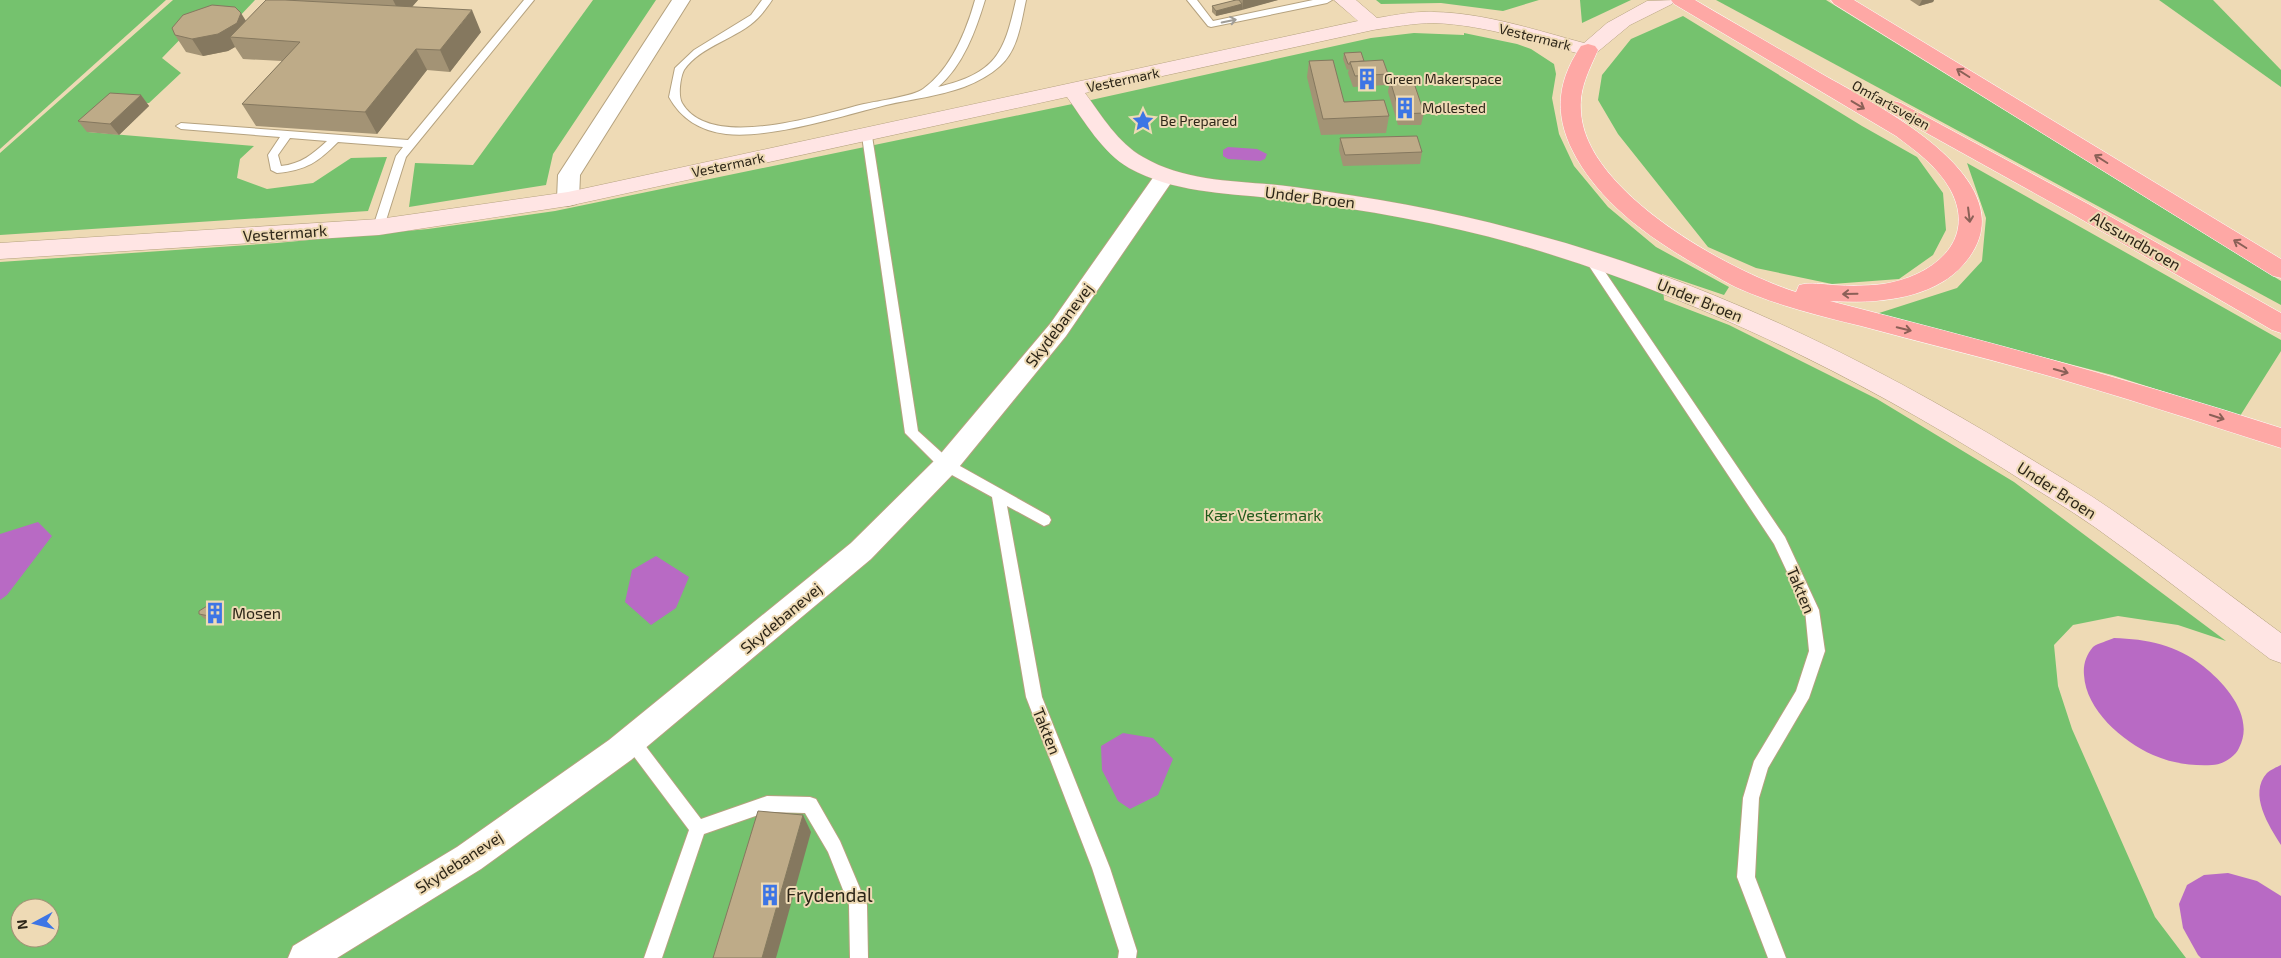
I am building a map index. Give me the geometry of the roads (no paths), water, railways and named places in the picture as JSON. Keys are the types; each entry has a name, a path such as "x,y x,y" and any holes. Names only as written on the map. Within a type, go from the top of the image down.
{"highway":[{"path":"1681,0 1904,131 1930,151 1950,172 1964,195 1970,218 1968,240 1956,259 1936,275 1908,287 1874,294 1835,294 1794,289 1754,279 1710,262"},
{"name":"Omfartsvejen","path":"1700,0 2082,210"},
{"path":"1841,0 2281,270"},
{"path":"1850,0 1904,37"},
{"path":"1588,50 1571,87 1570,113 1576,141 1594,170 1616,195 1643,219 1674,242 1747,283 1818,307 2036,363 2180,405 2281,438"},
{"name":"Alssundbroen","path":"2082,210 2281,315"},
{"name":"Alssundbroen","path":"2082,210 2281,324"}],"street":[{"path":"568,199 569,174 681,0"},
{"path":"1344,0 1373,24"},
{"name":"Vestermark","path":"0,251 379,227 568,199 867,136 1373,24 1410,18 1440,18 1486,24 1588,50 1606,32 1658,3"},
{"name":"Under Broen","path":"1073,91 1116,146 1132,161 1164,177 1201,185 1285,192 1366,204 1474,226 1591,260 1696,297 1762,325 1872,379 1975,437 2115,527 2281,650"},
{"name":"Skydebanevej","path":"305,958 469,858 632,740 861,551 946,466 1058,330 1164,177"}],"lane":[{"path":"379,227 401,156 529,0"},
{"path":"768,0 754,17 698,52 679,70 674,97 680,108 694,121 725,132 777,128 959,85 983,75 999,64 1009,48 1021,0"},
{"path":"923,94 946,75 972,28 980,0"},
{"path":"1192,0 1211,24 1327,0"},
{"path":"181,126 411,144"},
{"path":"287,134 273,155 277,170 298,168 310,162 336,138"},
{"path":"867,136 912,433 946,466 1044,520"},
{"name":"Takten","path":"1591,260 1780,541 1812,610 1817,651 1802,693 1760,766 1751,798 1746,877 1777,958"},
{"name":"Takten","path":"998,494 1034,697 1101,868 1128,951 1127,958"},
{"path":"632,740 698,828"},
{"path":"698,828 767,804 810,805 834,847 858,905 860,958"},
{"path":"653,958 698,828"}],"place":[{"name":"Green Makerspace","path":"1367,79"},
{"name":"Møllested","path":"1405,108"},
{"name":"Be Prepared","path":"1143,121"},
{"name":"Mosen","path":"215,613"},
{"name":"Frydendal","path":"770,895"}],"park label":[{"name":"Kær Vestermark","path":"1263,515"}]}
